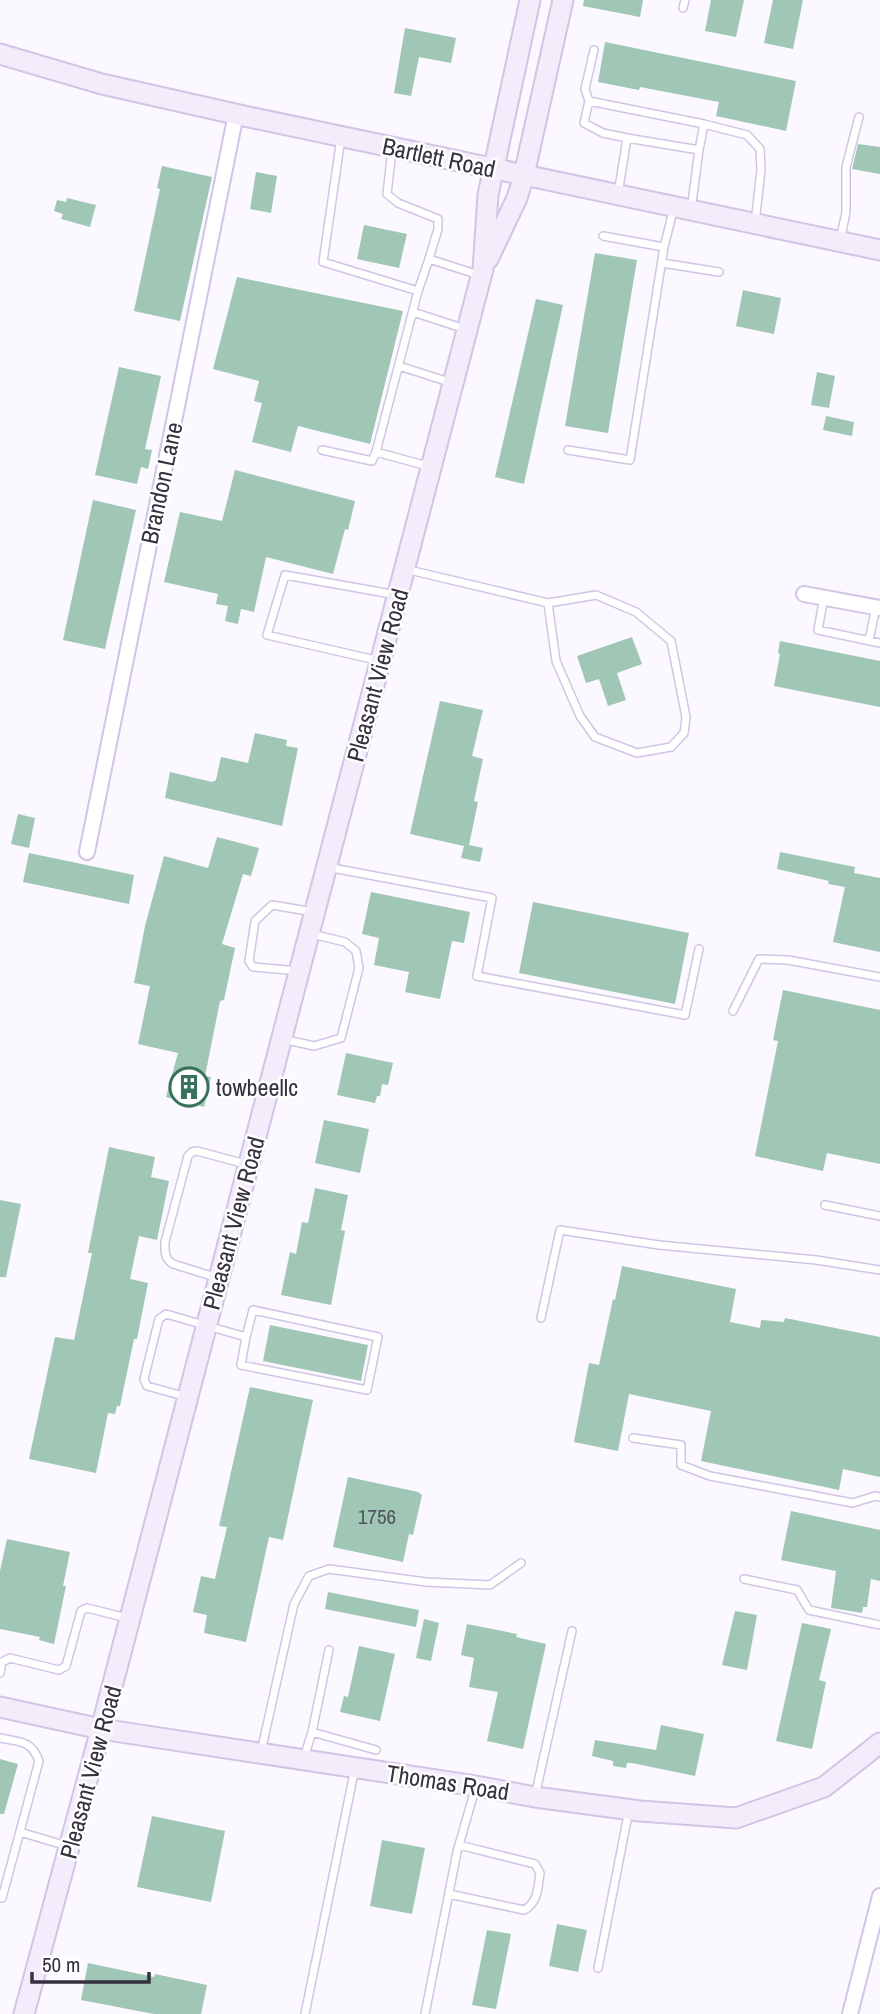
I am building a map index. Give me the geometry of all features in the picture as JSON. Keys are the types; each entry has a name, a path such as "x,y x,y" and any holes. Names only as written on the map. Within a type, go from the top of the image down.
{"main road":[{"name":"Pleasant View Road","path":"24,2014 102,1729 482,272 488,195 530,0"},
{"name":"Pleasant View Road","path":"482,272 517,198 524,176 563,0"},
{"name":"Bartlett Road","path":"0,54 102,84 236,114 880,250"},
{"name":"Thomas Road","path":"0,1707 102,1729 535,1797 629,1809 736,1818 824,1787 880,1743"}],"street":[{"name":"Brandon Lane","path":"87,852 236,114"},
{"path":"804,594 878,608"},
{"path":"850,2014 880,1896"}],"lane":[{"path":"594,50 585,89 589,101 584,123 603,132 627,138 699,150"},
{"path":"589,101 747,135 760,149 761,170 755,223"},
{"path":"840,241 846,212 846,167 859,117"},
{"path":"568,450 629,460 663,247 682,209 704,124"},
{"path":"341,137 323,262 418,291"},
{"path":"618,195 627,138"},
{"path":"322,450 372,461 418,291 438,229 438,219 398,203 387,194 393,148"},
{"path":"603,236 663,247"},
{"path":"429,259 482,272"},
{"path":"662,263 719,272"},
{"path":"413,312 467,329"},
{"path":"399,366 453,384"},
{"path":"376,452 431,467"},
{"path":"405,569 548,603 596,595 636,612 671,640 686,717 684,733 671,747 637,754 595,737 580,716 556,661 548,603"},
{"path":"380,661 267,635 285,575 397,596"},
{"path":"824,597 818,630 880,643"},
{"path":"869,640 878,608"},
{"path":"327,867 492,898 477,976 685,1015 699,949"},
{"path":"299,971 253,967 249,961 255,921 272,905 315,912"},
{"path":"282,1039 314,1046 341,1038 359,968 356,951 345,942 309,933"},
{"path":"733,1011 759,959 788,960 880,977"},
{"path":"219,1278 173,1264 167,1259 165,1242 188,1156 192,1152 206,1153 249,1165"},
{"path":"825,1205 880,1216"},
{"path":"541,1318 561,1230 659,1245 816,1260 880,1270"},
{"path":"253,1310 378,1337 367,1390 241,1365 246,1337 253,1310"},
{"path":"188,1397 147,1386 144,1380 159,1319 166,1314 246,1337"},
{"path":"633,1437 681,1444 681,1465 710,1476 853,1503 880,1497"},
{"path":"260,1753 294,1604 309,1576 329,1569 426,1582 490,1585 521,1563"},
{"path":"744,1579 797,1590 809,1610 880,1625"},
{"path":"0,1673 2,1662 10,1658 59,1670 66,1666 81,1611 87,1608 130,1619"},
{"path":"535,1797 572,1631"},
{"path":"303,1759 312,1732 329,1650"},
{"path":"312,1732 376,1750"},
{"path":"0,1738 27,1743 39,1761 0,1898"},
{"path":"305,2014 355,1767"},
{"path":"425,2014 459,1845 476,1786"},
{"path":"598,1968 629,1809"},
{"path":"20,1832 70,1847"},
{"path":"449,1894 524,1910 531,1906 537,1895 540,1873 535,1864 459,1845"}],"building":[{"path":"584,0 643,0 640,17 583,6"},
{"path":"711,0 744,0 736,37 705,31"},
{"path":"773,0 803,0 793,49 764,43"},
{"path":"405,28 456,38 451,63 419,57 411,96 394,93"},
{"path":"605,42 796,81 786,131 716,116 719,102 598,82"},
{"path":"858,144 880,147 880,174 852,169"},
{"path":"162,166 212,177 180,321 134,311 160,189 157,188"},
{"path":"256,172 277,176 271,213 250,209"},
{"path":"67,198 96,205 90,227 61,219 63,214 54,211 57,200 66,202"},
{"path":"364,225 407,234 399,268 357,259"},
{"path":"595,253 637,260 608,433 565,426"},
{"path":"237,277 403,311 370,444 298,426 291,452 252,442 262,403 254,401 259,381 213,369"},
{"path":"743,290 781,298 774,334 736,326"},
{"path":"536,299 563,305 524,484 495,477"},
{"path":"119,367 161,376 145,449 152,450 148,469 141,467 137,484 95,475"},
{"path":"817,372 835,376 829,408 811,405"},
{"path":"826,416 854,422 852,436 823,430"},
{"path":"235,470 355,501 333,574 266,557 254,612 241,609 238,624 225,621 228,606 216,604 218,594 164,582 180,512 222,521"},
{"path":"93,500 136,510 105,649 63,640"},
{"path":"632,637 642,664 617,673 626,700 608,706 599,679 586,683 577,656"},
{"path":"780,641 880,661 880,707 774,686"},
{"path":"440,701 483,710 472,756 483,759 474,801 478,802 469,845 483,848 480,862 461,858 464,846 410,834"},
{"path":"255,733 287,740 286,746 298,748 282,826 165,798 170,772 212,782 216,780 221,757 248,763"},
{"path":"18,814 35,818 29,848 11,844"},
{"path":"217,837 259,848 251,876 243,874 222,944 235,948 224,1000 220,1001 205,1076 211,1077 204,1107 166,1097 178,1053 138,1044 150,986 134,983 145,926 164,856 208,868"},
{"path":"780,852 855,867 854,873 880,878 880,952 833,942 845,887 777,869"},
{"path":"29,853 134,875 129,904 23,882"},
{"path":"371,892 470,912 464,943 452,941 440,999 405,992 409,972 374,965 379,938 362,934"},
{"path":"533,902 689,933 675,1004 519,973"},
{"path":"783,990 880,1010 880,1164 827,1153 823,1171 755,1156 778,1041 773,1040"},
{"path":"346,1053 393,1063 388,1085 382,1084 380,1096 377,1096 375,1103 337,1095"},
{"path":"324,1120 369,1129 360,1173 315,1163"},
{"path":"109,1147 155,1157 151,1177 169,1181 157,1240 139,1236 130,1279 148,1283 120,1406 117,1406 115,1414 108,1413 96,1473 29,1459 55,1337 74,1340 92,1253 88,1253"},
{"path":"315,1188 348,1195 341,1230 345,1231 331,1305 281,1295 290,1252 296,1254 302,1222 308,1223"},
{"path":"0,1200 21,1204 6,1277 0,1277"},
{"path":"622,1266 736,1289 730,1322 760,1328 761,1320 784,1322 785,1318 880,1337 880,1477 843,1469 839,1490 701,1461 711,1411 629,1394 618,1451 574,1442 589,1363 599,1365"},
{"path":"270,1325 368,1345 361,1381 263,1361"},
{"path":"250,1387 313,1400 283,1540 269,1537 246,1642 204,1633 207,1615 193,1612 201,1576 215,1579 227,1527 219,1526"},
{"path":"348,1477 422,1495 413,1535 409,1534 403,1562 333,1547"},
{"path":"791,1511 880,1530 880,1581 871,1579 867,1607 863,1607 862,1613 831,1608 836,1571 781,1560"},
{"path":"7,1539 70,1552 54,1644 39,1640 40,1637 0,1629 0,1571"},
{"path":"328,1592 419,1610 416,1627 325,1609"},
{"path":"735,1611 757,1615 747,1670 722,1665"},
{"path":"424,1619 439,1623 431,1661 416,1658"},
{"path":"802,1623 831,1629 819,1680 826,1682 812,1749 776,1741"},
{"path":"467,1624 517,1634 516,1637 546,1644 523,1749 487,1741 498,1692 469,1687 474,1658 461,1655"},
{"path":"359,1646 395,1654 380,1721 340,1712 344,1696 348,1697"},
{"path":"661,1725 704,1734 695,1776 632,1763 627,1763 626,1768 613,1766 613,1761 592,1756 595,1740 656,1750"},
{"path":"0,1759 18,1764 4,1814 0,1814"},
{"path":"152,1816 225,1831 211,1902 137,1887"},
{"path":"382,1840 425,1848 412,1914 370,1906"},
{"path":"557,1924 587,1930 578,1972 549,1966"},
{"path":"487,1930 511,1934 496,2009 472,2005"},
{"path":"88,1963 207,1985 201,2014 154,2014 81,2000"}],"place":[{"name":"towbeellc","path":"189,1087"}]}
